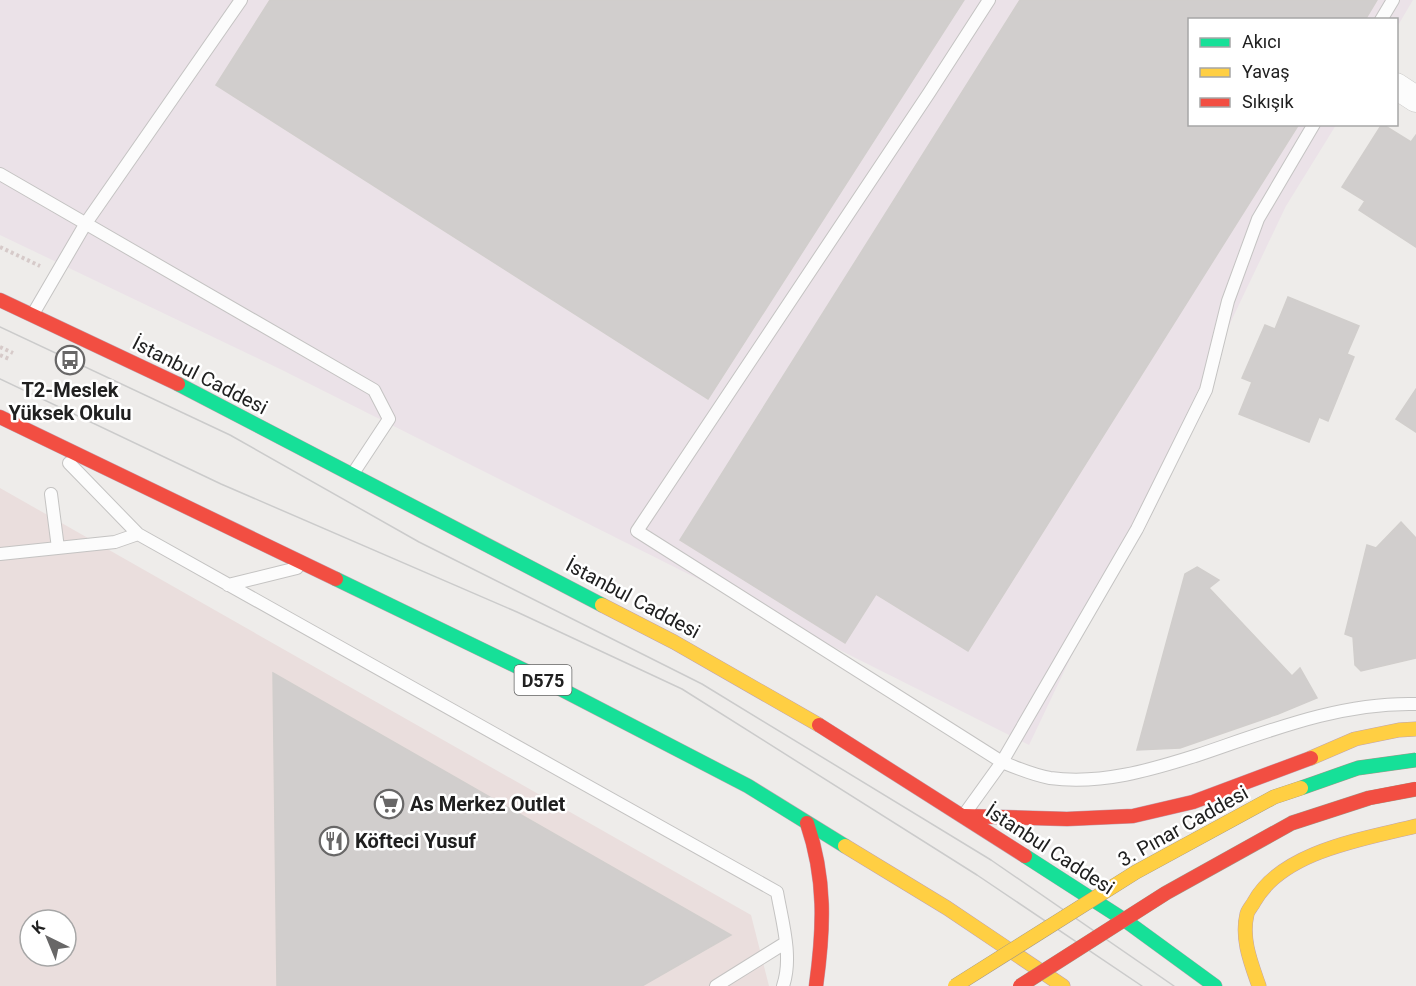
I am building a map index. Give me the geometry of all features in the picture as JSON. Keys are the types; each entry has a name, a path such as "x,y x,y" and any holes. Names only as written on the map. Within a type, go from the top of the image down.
{"main road":[{"name":"İstanbul Caddesi","path":"0,300 177,383 674,642 812,720 963,816 1126,921 1215,986"},
{"name":"D575","path":"0,417 526,671 748,786 947,908 1063,986"},
{"path":"963,816 1067,819 1133,816 1193,802 1301,762 1355,739 1416,729"},
{"name":"3. Pınar Caddesi","path":"955,986 1136,872 1274,797 1358,768 1416,760"},
{"path":"1020,986 1166,893 1292,823 1369,798 1416,789"},
{"path":"807,823 818,858 821,891 819,966 816,986"},
{"path":"1259,986 1249,964 1245,931 1248,906 1260,887 1284,870 1328,849 1416,826"}],"street":[{"path":"1398,87 1416,99"}],"lane":[{"path":"32,315 86,223 242,0"},
{"path":"989,0 637,531 1002,762 1049,778 1100,778 1129,774 1158,768 1321,714 1373,705 1416,704"},
{"path":"1382,18 1393,0"},
{"path":"963,816 1002,762 1137,529 1206,390 1228,301 1258,219 1313,126"},
{"path":"0,174 374,390 389,419 352,476"},
{"path":"45,438 138,534 777,892 787,960 783,986"},
{"path":"51,494 58,548"},
{"path":"0,554 115,542 138,534"},
{"path":"228,585 308,566"},
{"path":"716,986 785,944"}],"path":[{"path":"0,247 56,274"},
{"path":"0,347 13,353"},
{"path":"0,355 9,359"}],"shaded area":[{"path":"0,0 1413,0 1398,25 1398,18 1188,18 1188,126 1335,126 1286,206 1029,745 282,370 0,235"},
{"path":"0,488 751,915 769,986 0,986"}],"building":[{"path":"270,0 964,0 708,399 216,85"},
{"path":"1020,0 1377,0 1366,18 1188,18 1188,126 1298,126 968,651 876,594 845,643 680,540"},
{"path":"1381,126 1385,126 1411,142 1416,135 1416,247 1359,210 1365,201 1342,187"},
{"path":"1288,297 1359,326 1347,354 1354,357 1328,421 1319,417 1309,442 1239,414 1252,382 1242,378 1265,325 1275,329"},
{"path":"1416,389 1416,432 1396,419"},
{"path":"1401,522 1416,538 1416,658 1361,671 1355,665 1353,637 1345,634 1367,545 1376,548"},
{"path":"1197,567 1219,580 1209,588 1292,676 1300,668 1317,698 1180,748 1137,750 1185,574"},
{"name":"As Merkez Outlet","path":"273,673 731,935 642,986 277,986"}],"tram line":[{"path":"0,327 230,435 419,542 702,684 991,860 1174,986"},
{"path":"0,379 221,484 517,612 682,689 977,875 1142,986"}],"traffic: fast":[{"path":"178,384 602,605"},
{"path":"336,579 526,671 748,786 845,846"},
{"path":"1301,788 1358,768 1416,760"},
{"path":"1025,856 1126,921 1215,986"}],"traffic: slow":[{"path":"602,605 674,642 819,725"},
{"path":"1311,758 1355,739 1416,729"},
{"path":"955,986 1136,872 1274,797 1301,788"},
{"path":"1259,986 1248,951 1245,923 1248,911 1267,885 1284,870 1326,850 1349,842 1416,826"},
{"path":"845,846 947,908 1063,986"}],"traffic: jam":[{"path":"0,300 178,384"},
{"path":"0,417 336,579"},
{"path":"819,725 1025,856"},
{"path":"964,816 1067,819 1133,816 1193,802 1311,758"},
{"path":"1020,986 1166,893 1292,823 1369,798 1416,789"},
{"path":"807,823 818,864 822,904 821,944 816,986"}],"place":[{"name":"T2-Meslek Yüksek Okulu","path":"70,360"},
{"name":"As Merkez Outlet","path":"389,804"},
{"name":"Köfteci Yusuf","path":"334,841"}]}
